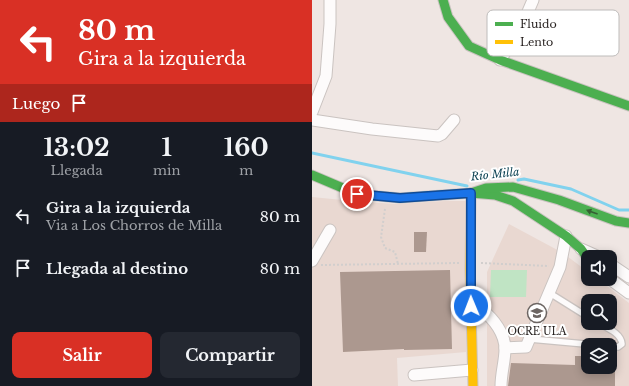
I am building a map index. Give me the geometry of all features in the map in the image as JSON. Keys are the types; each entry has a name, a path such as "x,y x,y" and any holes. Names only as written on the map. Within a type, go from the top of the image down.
{"main road":[{"path":"442,0 448,17 469,46 487,54"},
{"path":"491,56 629,106"},
{"path":"312,175 357,194 400,198 471,193 495,195 513,201 566,236 581,249"},
{"path":"471,193 486,188 513,187 559,200 616,221 629,223"},
{"path":"471,193 470,262 473,386"}],"street":[{"path":"312,112 326,76 330,24 330,0"},
{"path":"529,10 533,0"},
{"path":"500,60 503,56"},
{"path":"312,120 372,129 438,136 442,134 454,120"},
{"path":"314,263 330,230"},
{"path":"505,348 526,347 560,266 566,236"},
{"path":"617,269 629,277"},
{"path":"617,284 629,293"},
{"path":"471,306 481,309 501,332 505,348 501,386"},
{"path":"414,375 472,370"}],"lane":[{"path":"548,292 581,313"},
{"path":"610,330 622,339 622,344 617,347"},
{"path":"530,339 581,344"}],"path":[{"path":"389,197 384,210 382,237 385,248 395,252 398,264"},
{"path":"314,263 398,264 470,262 560,266"}],"shaded area":[{"path":"312,197 396,204 470,201 466,352 397,358 398,386 312,386"},
{"name":"OCRE ULA","path":"509,224 563,253 581,267 581,286 607,286 629,303 629,386 487,386 487,272"}],"green space":[{"path":"491,270 527,270 526,297 490,297"}],"building":[{"path":"414,232 427,232 426,252 414,252"},
{"path":"450,270 452,349 404,349 343,352 340,272"},
{"path":"575,356 581,356 581,374 615,374 615,386 508,386 511,363 575,365"}],"waterway":[{"name":"Río Milla","path":"312,153 467,186"},
{"name":"Río Milla","path":"518,180 524,179 571,189 619,210 629,210"}],"traffic: fast":[{"path":"443,0 448,17 469,46 487,54"},
{"path":"491,56 629,106"},
{"path":"312,175 357,194 400,198 471,193 495,195 513,201 566,236 582,250"},
{"path":"471,193 486,188 513,187 559,200 616,221 629,223"}],"traffic: slow":[{"path":"471,193 470,270 473,386"}],"place":[{"name":"OCRE ULA","path":"537,313"}],"route":[{"path":"357,194 400,198 471,193 471,306"}]}
